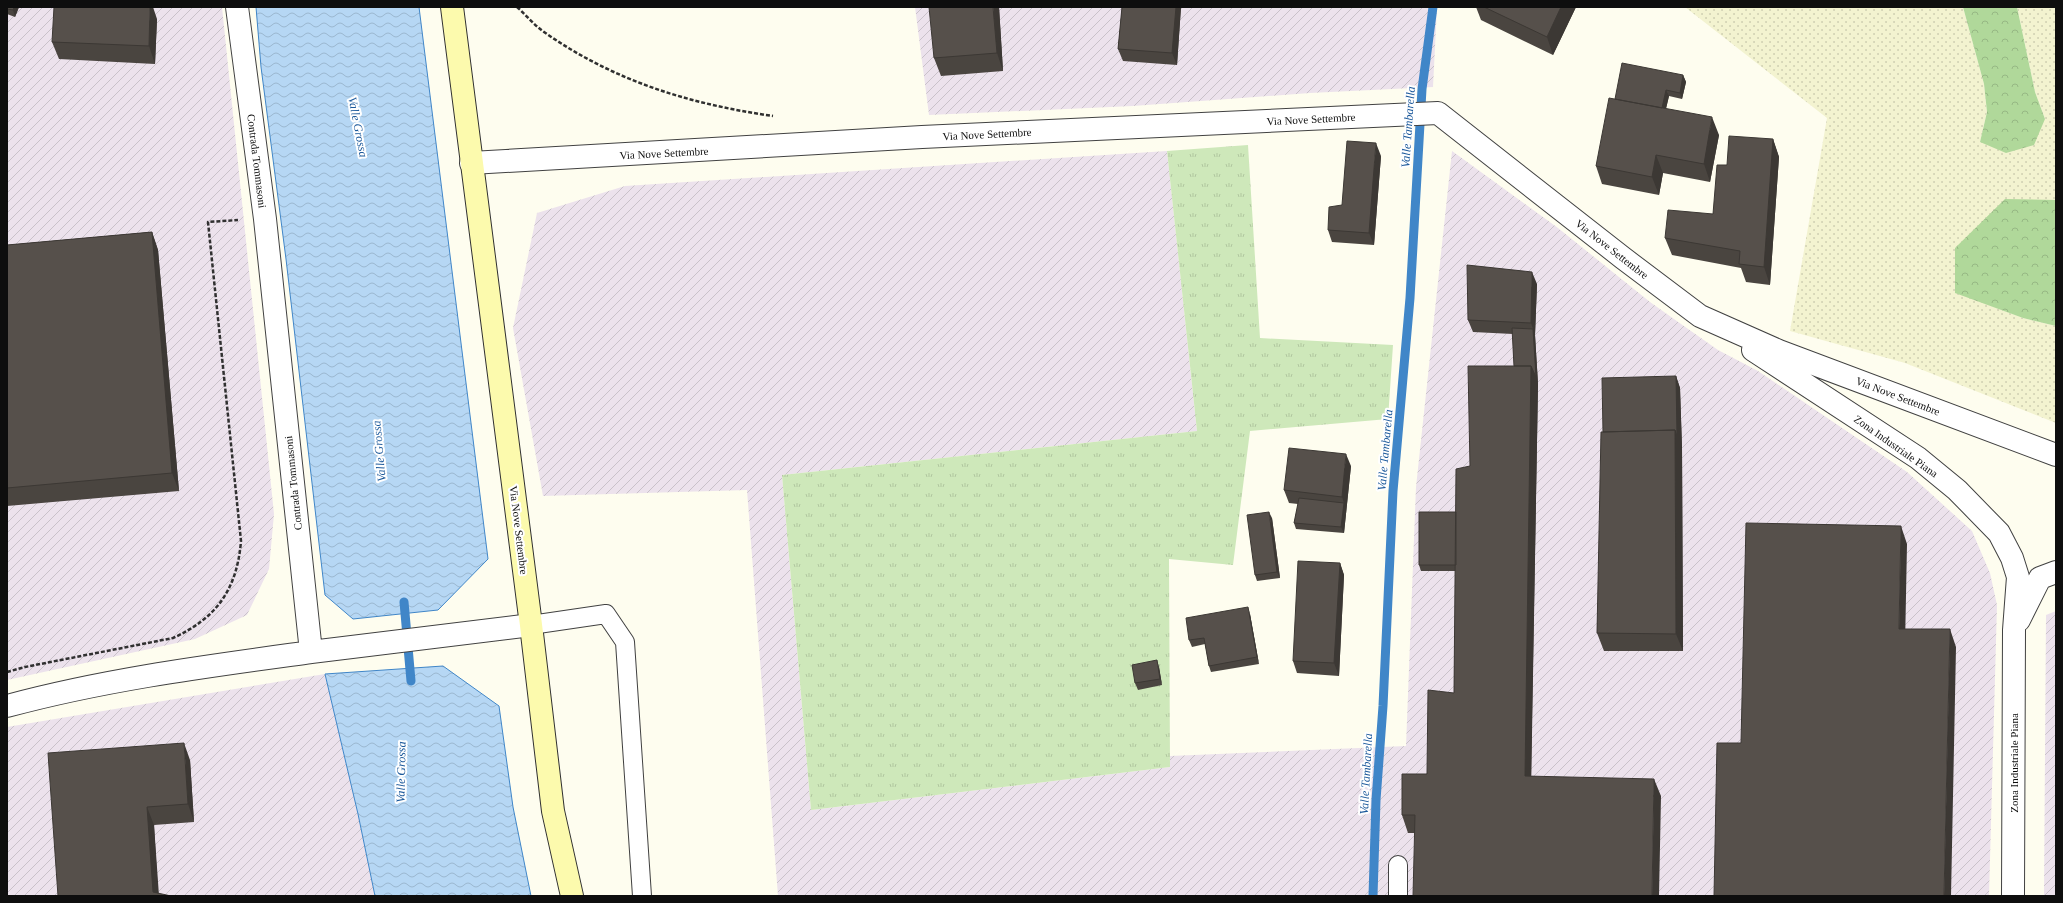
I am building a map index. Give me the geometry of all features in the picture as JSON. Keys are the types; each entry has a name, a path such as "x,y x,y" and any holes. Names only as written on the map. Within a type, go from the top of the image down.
{"street":[{"name":"Contrada Tommasoni","path":"237,7 265,219 311,652"},
{"name":"Via Nove Settembre","path":"452,7 531,625 553,811 572,896"},
{"name":"Via Nove Settembre","path":"471,163 914,138 1438,113 1623,258 1700,316 1779,351 2056,455"},
{"name":"Zona Industriale Piana","path":"1700,316 1918,458 1957,490 1999,533 2012,558 2018,577 2014,630 2013,896"},
{"name":"Zona Industriale Piana","path":"2014,630 2040,578 2056,572"},
{"path":"7,706 112,682 167,672 311,652 531,625"}],"lane":[{"path":"531,625 606,614 626,642 642,896"},
{"path":"1398,865 1398,896"}],"path":[{"path":"517,7 543,31 580,54 626,77 661,92 690,101 778,117"},
{"path":"7,672 25,667 174,638 192,630 207,619 224,598 233,581 239,560 241,541 208,222 265,219"}],"shaded area":[{"path":"7,7 222,7 274,514 269,569 247,615 195,639 7,680"},
{"path":"915,7 1437,7 1433,87 1310,93 1133,106 929,115"},
{"path":"1167,151 1197,431 782,475 811,810 1170,767 1170,756 1406,746 1416,487 1452,151 1558,228 1650,302 1681,324 1718,350 1758,371 1907,472 1972,531 1990,573 1997,605 1989,896 778,896 747,490 543,496 513,328 537,213 625,186"},
{"path":"2056,611 2056,896 2044,896 2046,615"},
{"path":"325,674 358,814 375,896 7,896 7,727"}],"green space":[{"path":"1685,7 1963,7 1984,84 1987,112 1980,142 2045,119 2035,92 2017,7 2056,7 2056,200 1955,248 1955,292 2023,318 2056,326 2056,423 1905,363 1790,331 1827,118"},
{"path":"1963,7 2017,7 2035,92 2045,119 2034,145 2006,153 1980,142 1987,112 1984,84"},
{"path":"1248,145 1260,338 1393,345 1388,419 1250,431 1233,565 1169,559 1170,767 811,810 782,475 1197,431 1167,151"},
{"path":"2005,199 2056,200 2056,326 2023,318 1955,293 1955,248"}],"water":[{"path":"256,7 419,7 488,559 438,610 353,619 325,595 286,259 261,67"},
{"path":"443,666 499,706 513,807 531,896 375,896 358,814 325,674"}],"building":[{"path":"7,7 14,7 13,10 7,9"},
{"path":"54,7 150,7 149,46 52,42"},
{"path":"929,7 993,7 997,53 934,58"},
{"path":"1122,7 1176,7 1172,53 1118,49"},
{"path":"1484,7 1561,7 1547,37"},
{"path":"1622,63 1683,75 1680,93 1666,90 1662,108 1615,99"},
{"path":"1609,98 1712,117 1704,164 1656,155 1652,177 1596,166"},
{"path":"1729,136 1773,139 1764,267 1739,264 1740,251 1665,238 1668,210 1713,214 1717,165 1727,165"},
{"path":"1347,141 1376,143 1369,233 1328,230 1329,207 1342,205"},
{"path":"152,232 172,473 7,488 7,245"},
{"path":"1467,265 1532,272 1531,323 1468,320"},
{"path":"1512,328 1533,329 1536,377 1531,366 1514,366"},
{"path":"1468,366 1531,366 1525,776 1654,779 1652,896 1413,896 1415,815 1402,815 1402,774 1427,774 1428,690 1454,693 1456,469 1470,466"},
{"path":"1676,376 1677,436 1675,430 1603,432 1602,378"},
{"path":"1675,430 1676,634 1597,633 1601,432"},
{"path":"1289,448 1346,454 1342,497 1284,490"},
{"path":"1299,498 1344,503 1341,527 1294,523"},
{"path":"1269,512 1277,572 1255,575 1247,515"},
{"path":"1419,512 1456,512 1456,565 1419,565"},
{"path":"1746,523 1901,526 1899,629 1950,629 1944,896 1714,896 1717,743 1741,743"},
{"path":"1298,561 1340,563 1334,663 1293,661"},
{"path":"1248,607 1257,657 1209,666 1204,638 1189,640 1186,618"},
{"path":"1157,660 1160,679 1135,683 1132,665"},
{"path":"184,743 188,804 147,807 153,892 171,896 58,896 48,753"}],"waterway":[{"name":"Valle Tambarella","path":"1373,896 1376,800 1383,706 1393,491 1410,298 1422,89 1433,7"},
{"name":"Valle Grossa","path":"404,602 411,681"}]}
